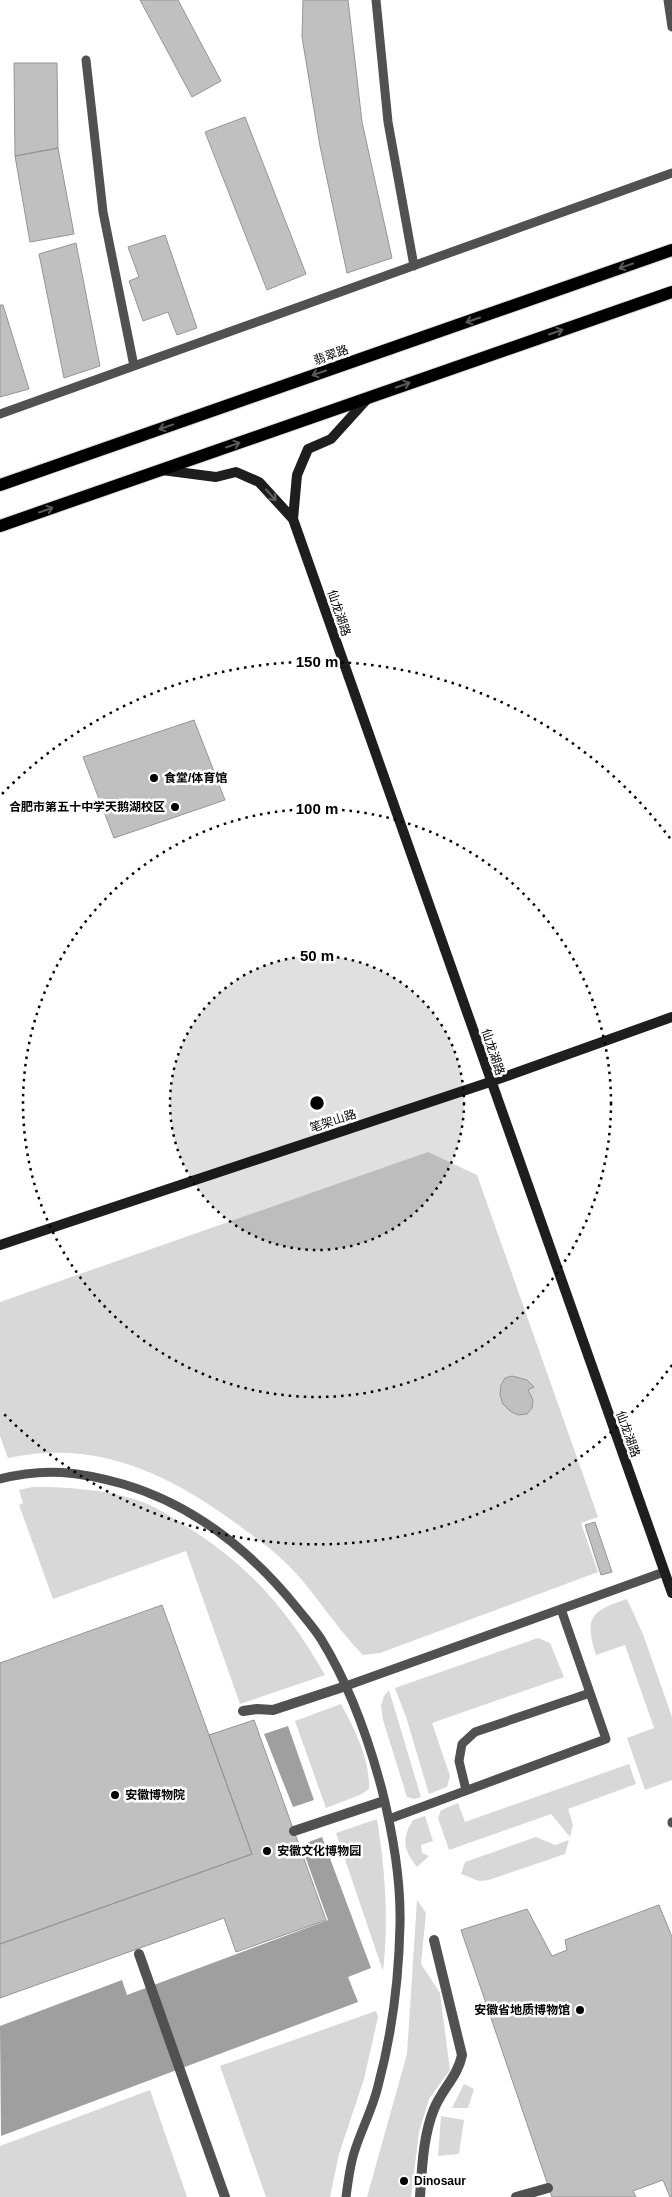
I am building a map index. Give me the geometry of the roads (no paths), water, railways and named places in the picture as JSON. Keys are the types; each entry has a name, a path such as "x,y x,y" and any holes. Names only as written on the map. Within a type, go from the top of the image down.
{"main road":[{"name":"翡翠路","path":"0,485 672,250"},
{"path":"0,526 672,292"}],"street":[{"path":"293,519 297,475 308,449 331,439 370,397"},
{"path":"161,470 216,478 236,472 259,482 293,519"},
{"name":"仙龙湖路","path":"293,519 490,1082 672,1593"},
{"name":"笔架山路","path":"0,1245 490,1082 672,1017"},
{"path":"243,1712 257,1708 273,1710 346,1686"},
{"path":"294,1831 384,1801"},
{"path":"420,2197 422,2159 434,2109 460,2067 462,2054 434,1940"},
{"path":"139,1954 225,2197"},
{"path":"516,2197 548,2188"}],"lane":[{"path":"376,0 388,122 414,266"},
{"path":"668,0 672,27"},
{"path":"86,60 103,212 134,366"},
{"path":"0,414 672,173"},
{"path":"0,1479 24,1472 50,1470 94,1476 149,1492 187,1510 233,1541 279,1586 320,1637 346,1686 360,1717 389,1819 397,1862 400,1922 390,2032 378,2088 354,2153 346,2197"},
{"path":"346,1686 664,1572"},
{"path":"389,1819 606,1739 561,1609"},
{"path":"466,1790 460,1761 462,1744 475,1732 590,1693"}],"place":[{"name":"食堂/体育馆","path":"154,778"},
{"name":"合肥市第五十中学天鹅湖校区","path":"175,807"},
{"name":"安徽博物院","path":"115,1795"},
{"name":"安徽文化博物园","path":"267,1851"},
{"name":"安徽省地质博物馆","path":"580,2010"},
{"name":"Dinosaur","path":"404,2181"}]}
